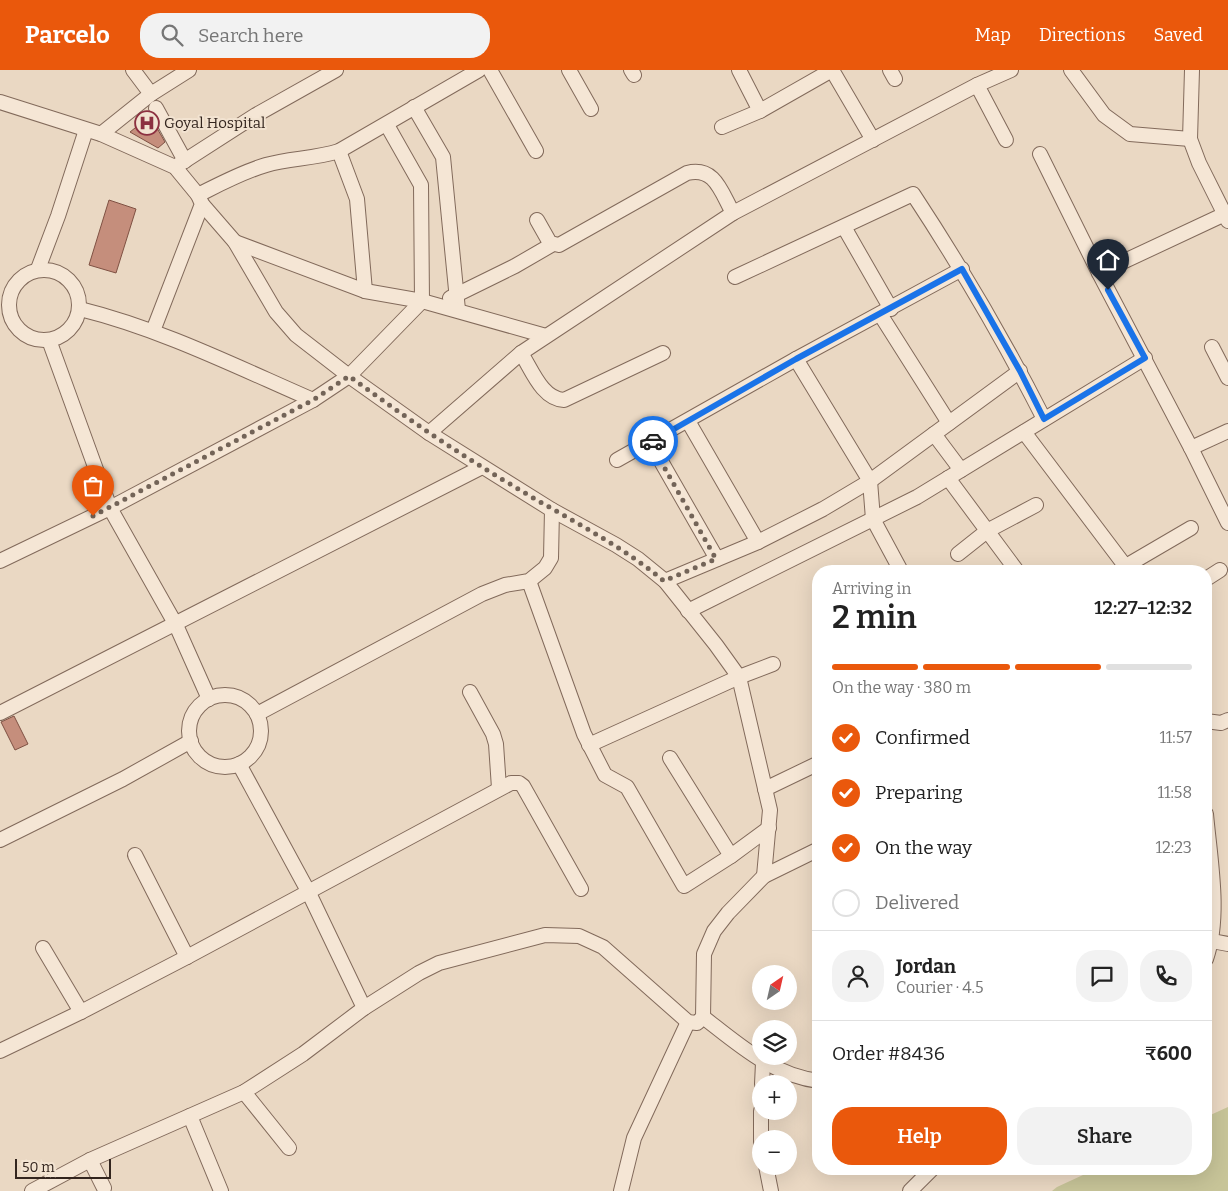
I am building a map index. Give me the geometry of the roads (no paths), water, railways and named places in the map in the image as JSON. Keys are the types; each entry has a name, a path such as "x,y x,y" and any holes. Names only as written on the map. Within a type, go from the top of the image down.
{"street":[{"path":"133,70 151,94"},
{"path":"101,134 151,94 189,70"},
{"path":"180,164 256,115 336,70"},
{"path":"153,331 200,199 239,175 267,165 319,158 339,151 387,125 414,107 479,70"},
{"path":"490,70 536,151"},
{"path":"568,70 591,109"},
{"path":"739,70 760,111"},
{"path":"722,127 760,111 832,70 872,140"},
{"path":"429,433 521,353 733,213 977,85 1011,70"},
{"path":"1071,70 1104,115 1130,134 1190,139"},
{"path":"1099,273 1226,217 1199,163 1190,139 1192,70"},
{"path":"977,85 1006,140"},
{"path":"0,102 101,134 180,164"},
{"path":"414,107 443,157 458,310"},
{"path":"156,108 180,164 200,199 235,242 276,312 296,335 349,376 482,468 638,559 664,581 688,611 739,677 770,810 764,876"},
{"path":"4,555 110,508 313,400 349,376 422,301 421,185 387,125"},
{"path":"38,269 58,216 86,130"},
{"path":"339,151 358,199 365,291"},
{"path":"1040,154 1228,523"},
{"path":"537,220 547,239 559,246 687,174 697,171 711,176 733,213"},
{"path":"735,277 913,194 962,269 1020,371 1044,419"},
{"path":"844,227 886,311 949,423"},
{"path":"235,242 365,291 422,301 546,336"},
{"path":"438,305 515,266 553,244"},
{"path":"38,269 49,269 68,279 77,293 80,309 70,330 60,337 49,340 32,338 18,329 10,315 4,296 19,279 28,273 38,269"},
{"path":"618,460 796,359 962,269"},
{"path":"80,309 153,331 313,400"},
{"path":"49,340 110,508 176,625 209,699"},
{"path":"1212,346 1228,378"},
{"path":"521,353 546,393 555,399 564,400 663,353"},
{"path":"688,611 917,497 1145,358"},
{"path":"796,359 870,481 873,519 897,565"},
{"path":"664,581 758,542 823,509 870,481 1020,371"},
{"path":"688,421 758,542"},
{"path":"1191,448 1228,431"},
{"path":"1024,432 1124,565"},
{"path":"934,434 961,470"},
{"path":"650,442 716,559"},
{"path":"0,713 482,468"},
{"path":"948,478 1013,565"},
{"path":"958,554 988,531 1036,505"},
{"path":"256,714 482,594 505,586 529,581 546,568 551,558 552,510"},
{"path":"1133,565 1191,528"},
{"path":"1212,575 1220,570"},
{"path":"529,581 589,745 605,775 627,787 684,886 731,856 769,828"},
{"path":"589,745 739,677 774,664"},
{"path":"470,692 493,734 496,744 499,788"},
{"path":"219,696 230,696 241,699 250,705 261,725 261,737 257,748 250,758 228,767 216,766 205,761 196,752 189,732 194,712 209,699 219,696"},
{"path":"1212,722 1221,723 1228,720"},
{"path":"0,840 123,779 191,742"},
{"path":"670,758 731,856"},
{"path":"239,764 308,891 364,1008"},
{"path":"765,789 812,766"},
{"path":"0,1051 81,1012 187,957 511,783 519,783 523,786 581,889"},
{"path":"32,1191 90,1160 244,1092 303,1054 364,1008 419,973 439,963 545,935 579,936 603,947 688,1022 697,1023 702,1018 704,954 714,931 728,913 764,876 812,852"},
{"path":"135,855 187,957"},
{"path":"1212,941 1228,944"},
{"path":"43,948 81,1012"},
{"path":"702,1018 752,1054"},
{"path":"621,1191 634,1138 688,1022"},
{"path":"770,1065 792,1075 812,1079"},
{"path":"244,1092 289,1148"},
{"path":"190,1116 221,1191"},
{"path":"90,1160 104,1188"},
{"path":"768,1175 771,1191"},
{"path":"910,1191 926,1175"}],"place":[{"name":"Goyal Hospital","path":"147,123"}]}
